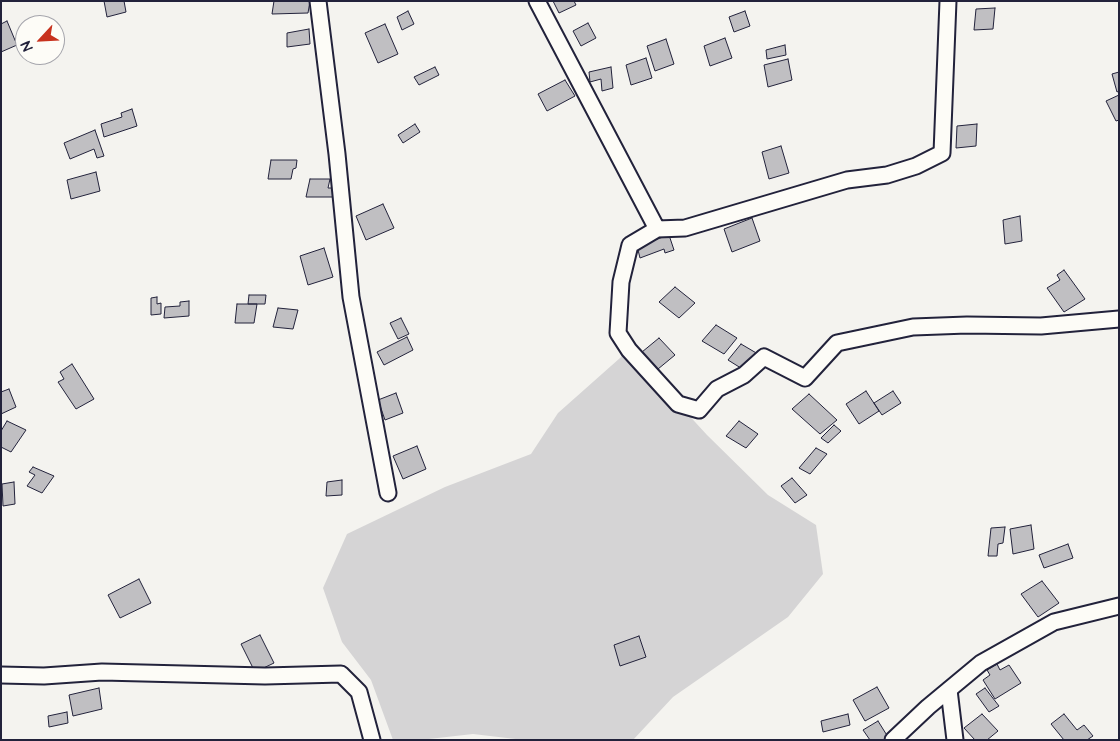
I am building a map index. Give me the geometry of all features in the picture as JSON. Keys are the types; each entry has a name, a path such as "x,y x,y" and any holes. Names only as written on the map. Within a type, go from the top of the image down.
{"street":[{"path":"318,1 337,154 350,297 388,493"},
{"path":"536,1 657,229"},
{"path":"948,1 942,153 916,166 886,175 847,180 685,228 657,229 630,245 621,282 618,333 629,350 678,404 699,410 717,389 744,375 764,357 805,378 837,343 913,327 967,325 1041,326 1119,319"},
{"path":"893,740 981,663 1054,622 1119,606"},
{"path":"1,675 44,676 102,672 265,676 341,674 359,692 372,740"},
{"path":"949,690 955,740"}],"shaded area":[{"path":"629,350 707,435 768,495 816,525 823,574 788,617 673,697 633,740 524,740 473,734 420,740 393,740 371,680 342,642 323,588 347,534 445,487 531,454 558,413"}],"building":[{"path":"104,1 124,1 126,12 107,17"},
{"path":"274,1 310,1 308,13 272,14"},
{"path":"553,1 574,1 576,5 559,13"},
{"path":"995,8 993,29 974,30 976,9"},
{"path":"408,11 414,24 402,30 397,17"},
{"path":"745,11 750,26 734,32 729,17"},
{"path":"7,21 15,40 15,46 1,52 1,24"},
{"path":"588,23 596,38 581,46 573,31"},
{"path":"385,24 398,54 378,63 365,33"},
{"path":"309,29 310,44 287,47 287,33"},
{"path":"725,38 732,58 710,66 704,46"},
{"path":"666,39 674,64 655,71 647,46"},
{"path":"785,45 786,55 767,59 766,50"},
{"path":"646,58 652,78 631,85 626,65"},
{"path":"788,59 792,80 768,87 764,65"},
{"path":"435,67 439,75 419,85 414,77"},
{"path":"611,67 613,88 602,91 601,79 590,82 589,72"},
{"path":"1119,72 1119,91 1117,92 1112,74"},
{"path":"565,80 575,96 547,111 538,94"},
{"path":"1119,95 1119,120 1116,121 1106,101"},
{"path":"132,109 137,126 104,137 101,124 122,117 121,113"},
{"path":"415,124 420,132 403,143 398,135"},
{"path":"977,124 976,146 956,148 957,126"},
{"path":"95,130 104,156 97,158 94,149 70,159 64,143"},
{"path":"781,146 789,173 769,179 762,152"},
{"path":"271,160 297,160 291,179 268,179"},
{"path":"96,172 100,191 71,199 67,180"},
{"path":"310,179 330,179 328,188 336,188 335,197 306,197"},
{"path":"383,204 394,228 366,240 356,216"},
{"path":"1020,216 1022,241 1005,244 1003,220"},
{"path":"752,218 760,241 732,252 724,229"},
{"path":"669,235 674,250 665,253 664,249 640,258 637,246"},
{"path":"324,248 333,277 308,285 300,256"},
{"path":"1064,270 1085,299 1064,312 1047,288 1060,280 1057,275"},
{"path":"675,287 695,303 679,318 659,302"},
{"path":"249,295 266,295 265,304 248,304"},
{"path":"157,297 157,304 161,303 161,314 151,315 151,298"},
{"path":"189,301 189,316 164,318 165,307 180,306 180,302"},
{"path":"237,304 257,304 254,323 235,323"},
{"path":"278,308 298,310 293,329 273,327"},
{"path":"401,318 409,334 398,339 390,323"},
{"path":"716,325 737,338 724,354 702,341"},
{"path":"407,337 413,350 384,365 377,352"},
{"path":"659,338 675,355 658,369 642,352"},
{"path":"741,344 758,354 744,370 728,360"},
{"path":"72,364 94,399 76,409 58,382 64,379 60,372"},
{"path":"9,389 16,407 1,414 1,392"},
{"path":"866,391 879,411 859,424 846,404"},
{"path":"893,391 901,403 882,415 874,403"},
{"path":"396,393 403,413 385,420 378,400"},
{"path":"809,394 837,420 820,434 792,409"},
{"path":"7,421 26,430 11,452 1,447 1,431"},
{"path":"739,421 758,434 746,448 726,436"},
{"path":"834,425 841,431 828,443 821,438"},
{"path":"417,446 426,469 403,479 393,456"},
{"path":"816,448 827,454 810,474 799,468"},
{"path":"33,467 54,476 42,493 27,486 35,475 29,472"},
{"path":"792,478 807,495 795,503 781,486"},
{"path":"342,480 342,495 326,496 327,482"},
{"path":"14,482 15,504 3,506 2,484"},
{"path":"1031,525 1034,549 1013,554 1010,529"},
{"path":"1005,527 1003,543 998,544 997,556 988,556 991,528"},
{"path":"1068,544 1073,558 1044,568 1039,555"},
{"path":"139,579 151,603 120,618 108,595"},
{"path":"1042,581 1059,603 1038,617 1021,594"},
{"path":"260,635 274,663 255,672 241,644"},
{"path":"639,636 646,657 620,666 614,645"},
{"path":"997,664 1000,670 1009,665 1021,683 995,699 983,680 990,675 987,670"},
{"path":"877,687 889,708 865,721 853,700"},
{"path":"99,688 102,709 73,716 69,695"},
{"path":"985,688 999,706 989,712 976,694"},
{"path":"67,712 68,723 49,727 48,716"},
{"path":"848,714 850,725 823,732 821,721"},
{"path":"982,714 998,731 987,740 975,740 964,728"},
{"path":"1064,714 1077,730 1084,725 1093,736 1087,740 1064,740 1051,724"},
{"path":"878,721 888,737 883,740 870,740 863,730"}]}
